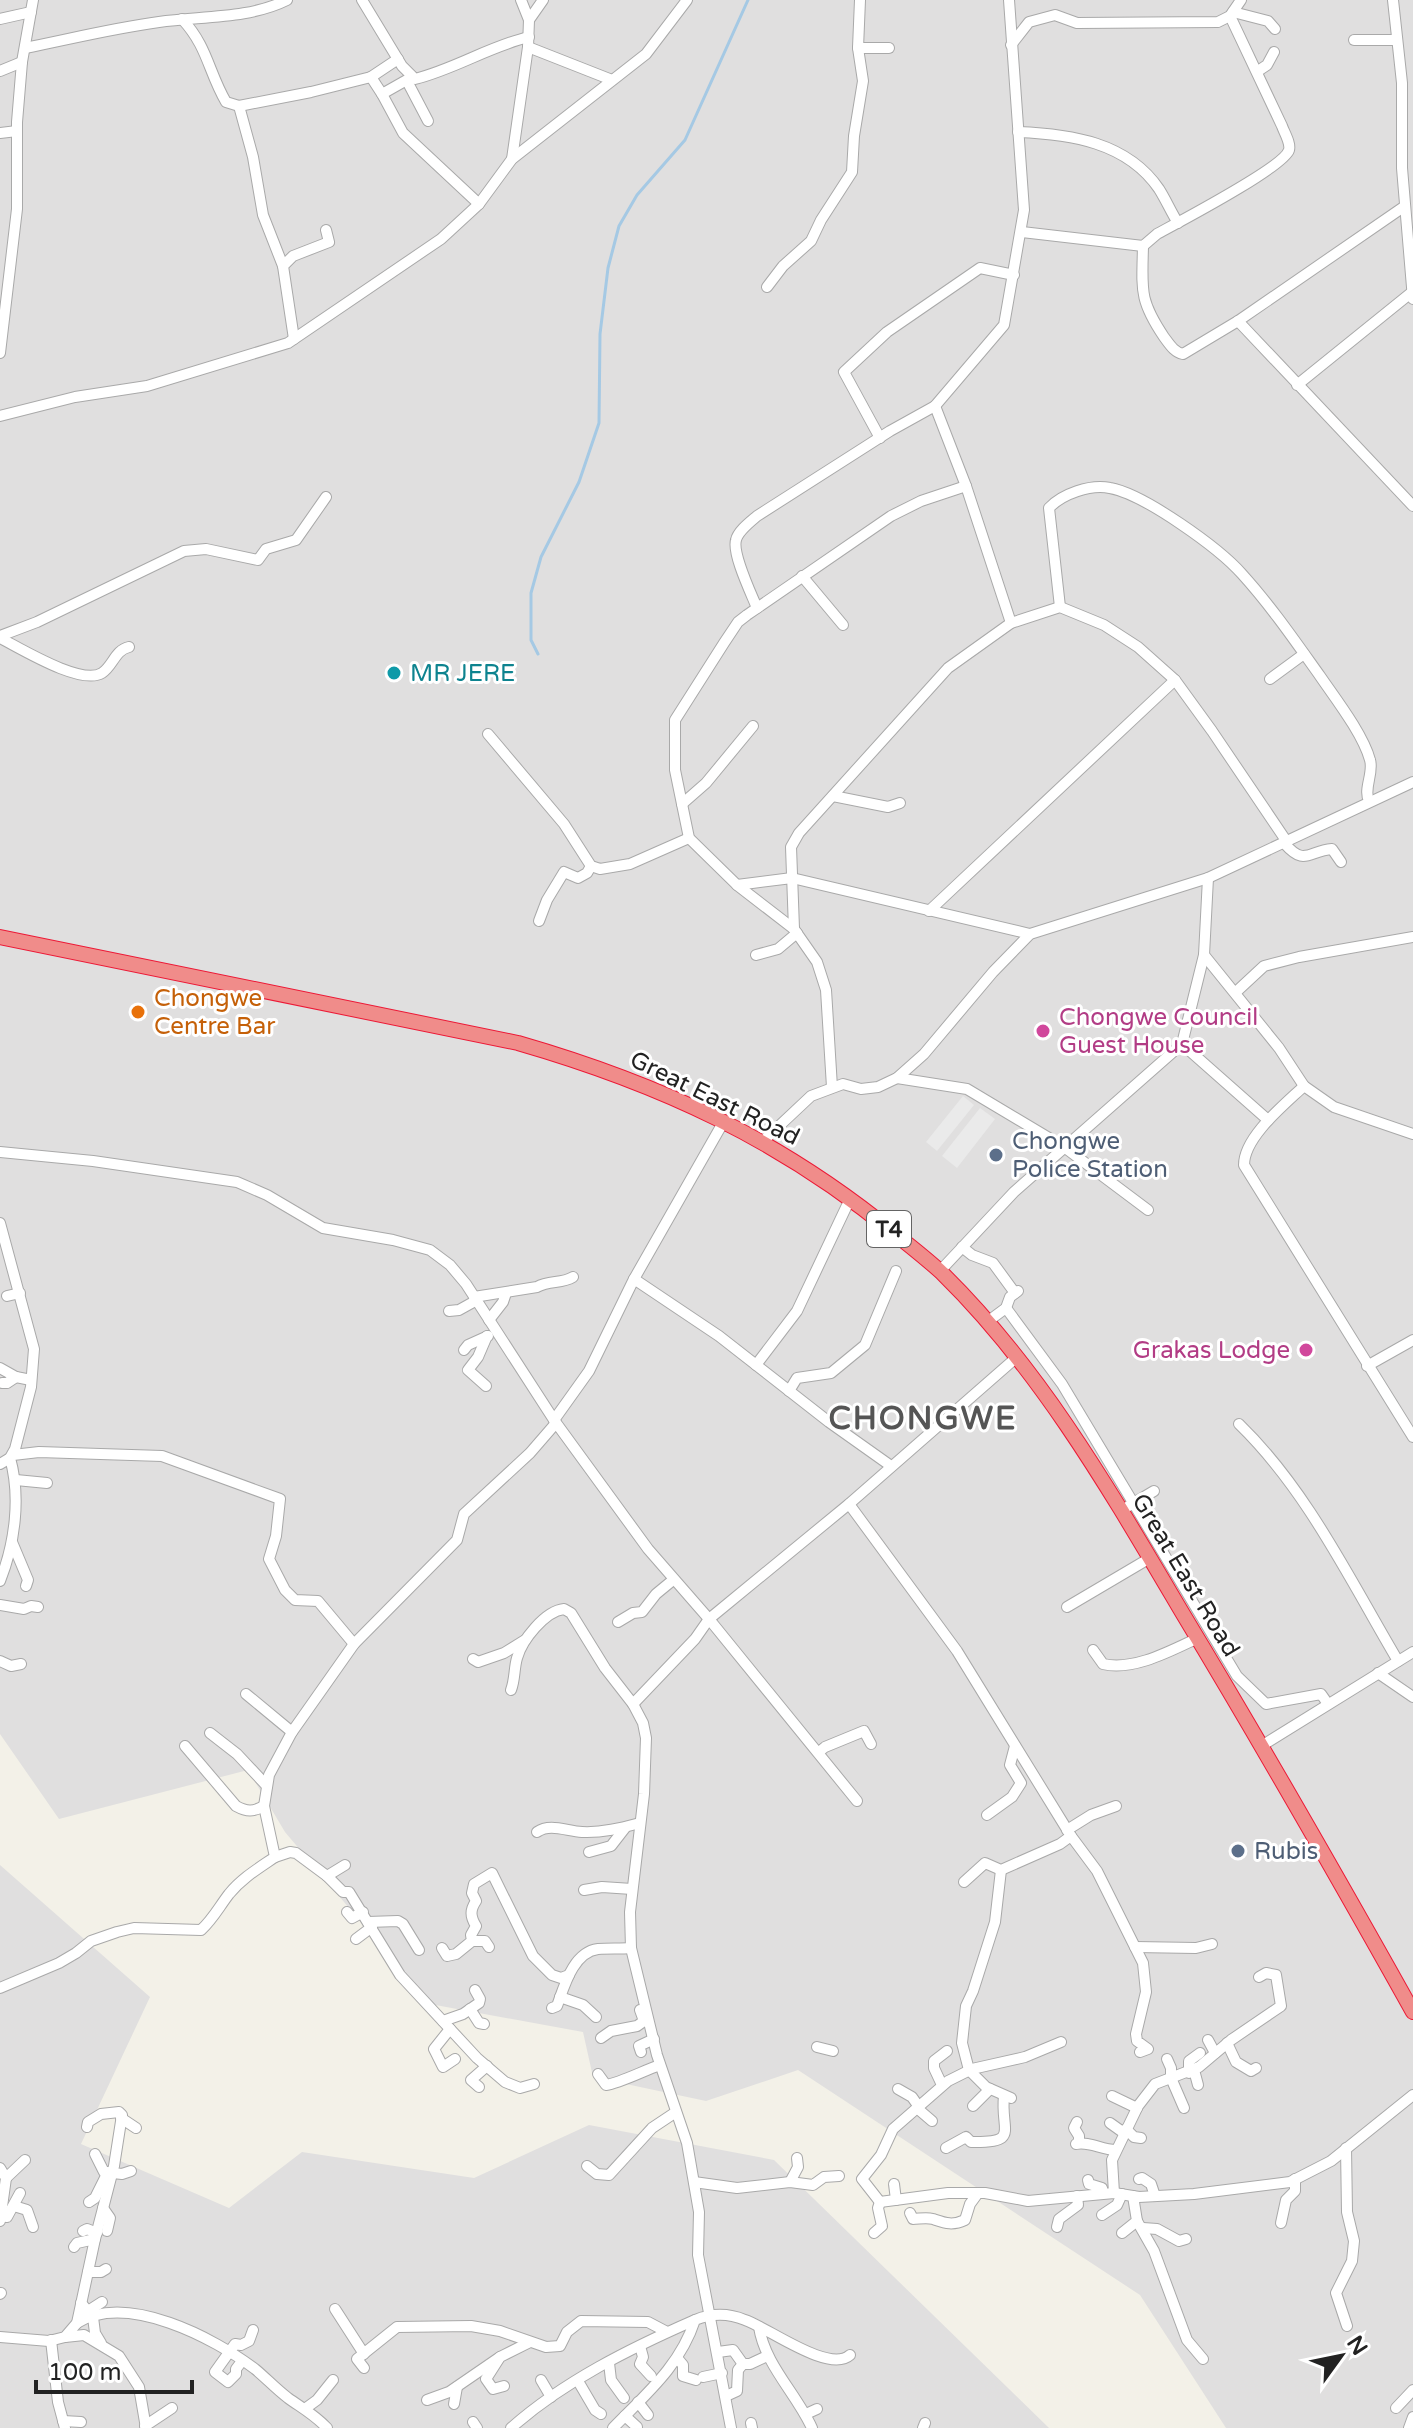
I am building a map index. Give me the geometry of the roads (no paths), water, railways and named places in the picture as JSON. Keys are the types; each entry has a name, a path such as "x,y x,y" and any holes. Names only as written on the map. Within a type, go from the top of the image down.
{"highway":[{"name":"Great East Road","path":"0,937 518,1043 626,1077 724,1121 803,1165 850,1199 940,1271 1017,1357 1054,1406 1122,1510 1263,1745 1413,2012"}],"street":[{"path":"0,353 17,209 17,131 22,62 33,0"},
{"path":"25,48 182,19 250,12 287,0"},
{"path":"362,0 410,79 428,121"},
{"path":"512,159 528,42 529,20 521,0"},
{"path":"529,20 543,0"},
{"path":"0,416 75,397 147,386 294,339 441,239 479,204 512,159 646,54 687,0"},
{"path":"767,287 783,266 811,241 852,172 863,81 858,48 860,0"},
{"path":"757,608 736,551 735,539 741,530 757,516 935,406 1004,325 1024,210 1009,0"},
{"path":"1011,45 1029,22 1055,15 1077,23 1218,22 1232,14 1241,0"},
{"path":"1297,385 1412,296 1402,168 1402,83 1393,0"},
{"path":"0,19 31,12"},
{"path":"1232,14 1263,19 1275,29"},
{"path":"1022,232 1143,246 1260,175 1289,150 1232,14"},
{"path":"182,19 202,46 226,102 239,106 371,77 398,59"},
{"path":"1354,40 1396,40"},
{"path":"382,94 410,79 441,72 510,42 528,42 612,80"},
{"path":"858,48 889,48"},
{"path":"1258,71 1267,65 1274,52"},
{"path":"0,71 22,62"},
{"path":"371,77 403,133 479,204"},
{"path":"239,106 253,157 263,215 283,266 294,339"},
{"path":"0,133 17,131"},
{"path":"1018,132 1061,133 1112,148 1138,165 1158,188 1178,223"},
{"path":"1143,246 1144,303 1177,353 1191,351 1405,206"},
{"path":"283,266 301,251 329,242 326,230"},
{"path":"880,438 844,372 887,332 980,268 1014,275"},
{"path":"1238,321 1413,506"},
{"path":"935,406 966,486 1011,623"},
{"path":"832,1087 826,990 817,962 795,931 737,885 689,838 675,770 675,720 738,622 891,516 921,501 966,486"},
{"path":"1060,607 1049,508 1058,498 1081,490 1111,488 1170,518 1240,571 1283,623 1347,715 1371,761 1369,801"},
{"path":"0,637 184,551 206,549 258,560 266,549 296,540 326,497"},
{"path":"802,576 843,625"},
{"path":"756,955 778,949 795,931 791,847 794,840 948,668 1011,623 1060,607 1104,625 1138,647 1175,680 1293,854 1303,858 1332,849 1341,862"},
{"path":"0,637 67,671 91,676 102,673 122,648 129,647"},
{"path":"1270,679 1304,654"},
{"path":"929,911 1175,680"},
{"path":"682,804 706,783 753,726"},
{"path":"488,734 564,824 591,866 600,869 630,864 689,838"},
{"path":"737,885 792,878 1030,934 1208,878 1413,782"},
{"path":"833,796 888,807 900,803"},
{"path":"539,921 547,900 564,872 578,878 587,873 591,866"},
{"path":"940,1271 1014,1192 1182,1044 1204,955 1208,878"},
{"path":"762,1142 811,1096 843,1084 861,1089 878,1087 897,1078 924,1054 993,972 1030,934"},
{"path":"1236,992 1264,966 1413,937"},
{"path":"1204,955 1236,992 1304,1086 1334,1107 1413,1134"},
{"path":"1182,1044 1268,1120"},
{"path":"897,1078 967,1089 1064,1147 1148,1210"},
{"path":"1304,1086 1268,1120 1247,1150 1244,1165 1413,1437"},
{"path":"275,1857 264,1806 269,1775 292,1732 354,1644 457,1540 464,1514 530,1453 555,1422 589,1371 634,1279 724,1121"},
{"path":"0,1152 93,1161 237,1182 267,1195 323,1228 430,1250 450,1265 476,1298 489,1320 492,1334 648,1549 857,1801"},
{"path":"756,1365 797,1311 850,1199"},
{"path":"0,1223 34,1349 31,1380 5,1463"},
{"path":"962,1247 972,1255 993,1263 1017,1292 1010,1297 1006,1308 987,1322"},
{"path":"789,1391 797,1378 831,1373 865,1345 896,1271"},
{"path":"449,1311 459,1310 476,1298 544,1283 567,1282 573,1277"},
{"path":"634,1279 719,1336 891,1466"},
{"path":"7,1296 20,1293"},
{"path":"489,1320 506,1293"},
{"path":"1006,1308 1062,1384 1237,1676 1266,1704 1321,1694 1328,1704"},
{"path":"464,1350 492,1334"},
{"path":"486,1386 468,1370 492,1334"},
{"path":"1367,1366 1413,1340"},
{"path":"633,1704 695,1639 709,1619 849,1504 1017,1357"},
{"path":"0,1368 16,1377 31,1380"},
{"path":"2,1383 16,1377"},
{"path":"1239,1424 1265,1449 1320,1528 1398,1661"},
{"path":"5,1463 39,1452 162,1456 270,1493 280,1499 280,1515 269,1559 285,1590 295,1600 318,1601 354,1644"},
{"path":"0,1581 11,1540 16,1480 5,1463"},
{"path":"16,1480 47,1483"},
{"path":"1122,1510 1154,1491"},
{"path":"849,1504 957,1651 1069,1833 1097,1871 1143,1963 1146,1992 1136,2034 1137,2041 1148,2049 1140,2052"},
{"path":"11,1540 28,1580 26,1586"},
{"path":"1067,1607 1150,1558"},
{"path":"618,1622 633,1613 642,1612 656,1594 673,1580"},
{"path":"0,1605 24,1609 38,1607"},
{"path":"473,1659 478,1662 504,1653 526,1639 552,1612 564,1609 571,1613 643,1723 646,1738 630,1912 631,1948 660,2065 687,2143 699,2212 698,2255 726,2396 725,2414 731,2428"},
{"path":"1093,1650 1103,1664 1117,1667 1164,1654 1198,1638"},
{"path":"511,1690 517,1657 526,1639"},
{"path":"1263,1745 1413,1652"},
{"path":"0,1661 11,1666 21,1664"},
{"path":"1378,1673 1413,1697"},
{"path":"246,1694 292,1732"},
{"path":"819,1752 864,1731 871,1744"},
{"path":"210,1733 237,1754 267,1786"},
{"path":"185,1746 236,1806 245,1811 255,1811 264,1806"},
{"path":"987,1815 1012,1797 1021,1783 1010,1765 1015,1746"},
{"path":"964,1882 985,1863 1001,1870 1060,1844 1091,1815 1116,1806"},
{"path":"537,1832 545,1827 582,1832 640,1823"},
{"path":"589,1852 611,1846 626,1827"},
{"path":"273,1840 327,1876 343,1892 349,1892 368,1920 386,1959 487,2066 505,2082 520,2088 534,2084"},
{"path":"0,1988 59,1963 91,1941 117,1932 134,1928 201,1930 249,1875 275,1857 296,1853"},
{"path":"327,1876 345,1865"},
{"path":"946,2148 966,2137 971,2142 987,2144 1008,2130 1003,2109 1008,2097 990,2089 969,2070 962,2043 966,2006 995,1922 1001,1870"},
{"path":"472,1941 471,1935 476,1926 471,1918 471,1908 476,1901 472,1893 474,1884 492,1873 533,1956 552,1975 561,1978 569,1975"},
{"path":"584,1890 602,1887 632,1889"},
{"path":"347,1912 352,1918 398,1921 419,1950"},
{"path":"356,1939 368,1920"},
{"path":"442,1948 447,1956 456,1954 472,1941 485,1941 489,1947"},
{"path":"1135,1947 1196,1948 1212,1944"},
{"path":"552,2008 557,2006 576,1963 590,1951 631,1948"},
{"path":"1102,2215 1117,2205 1112,2160 1116,2150 1137,2108 1155,2084 1192,2071 1281,2006 1276,1975 1266,1973 1259,1977"},
{"path":"455,2059 443,2067 434,2049 447,2025 479,2003 475,1990"},
{"path":"560,1997 583,2005 596,2017"},
{"path":"601,2038 611,2031 637,2026 644,2021 639,2003 643,1997"},
{"path":"470,2009 479,2023 484,2024"},
{"path":"641,2052 639,2046 654,2039"},
{"path":"1208,2040 1215,2053"},
{"path":"880,2202 862,2179 864,2174 881,2155 893,2129 942,2085 969,2070 1025,2057 1061,2042"},
{"path":"1227,2043 1241,2067 1251,2071 1256,2068"},
{"path":"817,2047 833,2051"},
{"path":"942,2085 934,2061 947,2051"},
{"path":"1198,2085 1189,2061 1200,2053"},
{"path":"1167,2059 1171,2078 1184,2108"},
{"path":"598,2074 609,2086 660,2065"},
{"path":"479,2087 471,2080 487,2066"},
{"path":"898,2089 912,2097 932,2121"},
{"path":"973,2106 990,2089"},
{"path":"880,2202 948,2193 978,2193 1028,2201 1118,2194 1155,2196 1210,2186 1290,2182 1331,2161 1413,2095"},
{"path":"1112,2096 1137,2108"},
{"path":"87,2127 88,2122 101,2114 119,2112 121,2118 100,2234 88,2272 87,2310 98,2339 105,2348"},
{"path":"587,2166 597,2174 609,2175 652,2128 676,2112"},
{"path":"121,2118 136,2128"},
{"path":"1077,2122 1074,2128 1079,2136 1078,2143 1087,2142 1103,2150 1116,2150"},
{"path":"1110,2123 1141,2138"},
{"path":"1346,2148 1347,2212 1354,2241 1352,2261 1336,2293 1347,2326"},
{"path":"95,2154 104,2172 122,2174 131,2171"},
{"path":"790,2182 798,2167 797,2158"},
{"path":"20,2193 7,2217 0,2218 3,2173 25,2160"},
{"path":"89,2202 95,2198 111,2172"},
{"path":"694,2182 737,2188 790,2182 813,2185 824,2177 839,2176"},
{"path":"1139,2179 1151,2184 1155,2196"},
{"path":"1281,2223 1286,2200 1295,2191 1295,2179"},
{"path":"1088,2180 1089,2184 1118,2194 1140,2224 1187,2340 1203,2359"},
{"path":"894,2184 896,2200"},
{"path":"910,2213 913,2219 924,2218 942,2224 958,2223 965,2220 970,2204 978,2193"},
{"path":"1057,2227 1059,2219 1078,2205 1077,2196"},
{"path":"874,2233 882,2226 878,2208 880,2202"},
{"path":"14,2206 27,2210 33,2227"},
{"path":"1122,2233 1140,2224 1179,2241 1186,2239"},
{"path":"83,2231 87,2229 100,2234"},
{"path":"74,2247 100,2234"},
{"path":"88,2272 106,2269"},
{"path":"65,2337 87,2310 102,2302"},
{"path":"335,2309 364,2354"},
{"path":"87,2310 124,2312 172,2324 242,2361 324,2425"},
{"path":"511,2428 551,2397 609,2363 709,2314 741,2318 801,2349 829,2358 843,2359 850,2355"},
{"path":"613,2428 678,2359 695,2320"},
{"path":"364,2368 357,2359 397,2327 471,2326 500,2331 546,2347 560,2346 567,2332 581,2321 648,2322 667,2332"},
{"path":"759,2327 767,2356 812,2428"},
{"path":"242,2361 232,2380 224,2381 215,2372 235,2344 249,2341 253,2330"},
{"path":"0,2337 51,2340 84,2335 119,2356 139,2387 146,2427 172,2408"},
{"path":"51,2340 58,2402 64,2424 81,2422"},
{"path":"427,2400 457,2387 500,2357 530,2342"},
{"path":"640,2346 643,2357 640,2364 651,2376"},
{"path":"718,2352 733,2350 743,2364"},
{"path":"743,2364 767,2356"},
{"path":"500,2357 486,2379 493,2389 504,2386"},
{"path":"678,2359 683,2365 683,2376 700,2378 722,2373"},
{"path":"609,2363 611,2380 624,2398"},
{"path":"726,2396 737,2391 738,2370 743,2364"},
{"path":"306,2408 319,2399 333,2380"},
{"path":"541,2380 551,2397"},
{"path":"578,2381 601,2414"},
{"path":"454,2404 457,2387"},
{"path":"1396,2408 1413,2390"},
{"path":"319,2399 318,2414 324,2425"},
{"path":"638,2402 648,2415"},
{"path":"806,2414 817,2409"},
{"path":"625,2416 637,2427"},
{"path":"1409,2428 1413,2417"}],"waterway":[{"path":"538,654 531,640 531,593 541,557 579,482 599,423 600,334 608,268 619,226 637,195 685,140 748,0"}],"place":[{"name":"MR JERE","path":"394,673"},
{"name":"Chongwe Centre Bar","path":"138,1012"},
{"name":"Chongwe Council Guest House","path":"1043,1031"},
{"name":"Chongwe Police Station","path":"996,1155"},
{"name":"Grakas Lodge","path":"1306,1350"},
{"name":"Rubis","path":"1238,1851"}],"district":[{"name":"CHONGWE","path":"923,1418"}]}
